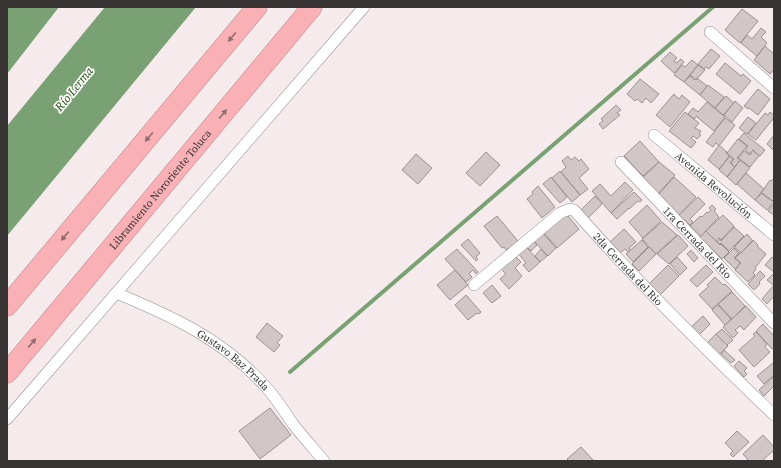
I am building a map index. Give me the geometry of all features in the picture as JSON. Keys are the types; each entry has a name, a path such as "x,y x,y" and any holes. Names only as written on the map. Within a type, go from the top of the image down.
{"highway":[{"path":"7,306 257,7"},
{"name":"Libramiento Nororiente Toluca","path":"7,372 312,7"}],"street":[{"path":"7,419 364,7"},
{"path":"710,32 773,86"},
{"name":"Avenida Revolución","path":"654,134 774,235"},
{"name":"1ra Cerrada del Rio","path":"621,162 774,323"},
{"name":"2da Cerrada del Rio","path":"474,285 560,213 570,209 574,210 606,247 698,342 774,416"},
{"name":"Gustavo Baz Prada","path":"116,293 163,312 189,326 210,339 231,355 266,387 294,425 324,461"}],"water":[{"path":"7,7 59,7 7,74"},
{"name":"Río Lerma","path":"105,7 196,7 7,236 7,126"}],"building":[{"path":"742,9 758,21 740,43 725,30"},
{"path":"761,28 766,32 761,37 767,43 757,56 741,43 747,35 752,39"},
{"path":"765,46 774,54 774,70 770,74 754,60"},
{"path":"711,49 720,56 709,69 706,67 704,69 698,64"},
{"path":"670,52 677,58 674,61 676,63 681,59 684,62 674,73 661,61"},
{"path":"692,60 698,65 684,82 674,75 682,65 685,67"},
{"path":"725,63 741,76 743,74 751,81 740,94 716,74"},
{"path":"698,65 705,70 696,80 690,75"},
{"path":"690,76 695,80 697,78 707,86 700,95 684,82"},
{"path":"640,79 659,94 651,103 646,98 642,103 637,99 635,101 627,94"},
{"path":"708,85 724,97 715,108 700,95"},
{"path":"758,89 770,99 758,115 744,106"},
{"path":"674,94 679,99 682,95 690,102 670,127 656,115"},
{"path":"726,96 734,103 723,115 715,108"},
{"path":"735,101 743,108 732,122 724,115"},
{"path":"707,102 725,117 714,131 697,116 694,119 688,114 693,108 698,112"},
{"path":"616,105 621,110 617,113 620,115 603,129 599,124 603,121 601,119"},
{"path":"685,112 699,123 695,128 701,131 699,134 701,135 697,139 693,136 691,138 696,142 691,148 669,131"},
{"path":"770,112 774,115 773,119 756,140 748,134 765,113 768,115"},
{"path":"748,117 756,123 747,134 739,128"},
{"path":"725,118 735,125 719,146 716,143 713,147 706,142"},
{"path":"744,133 765,150 760,156 753,150 750,154 745,150 748,146 739,139"},
{"path":"774,135 774,151 767,144"},
{"path":"738,139 747,146 737,158 740,160 735,167 731,163 734,159 727,153"},
{"path":"640,141 659,162 643,176 624,156"},
{"path":"719,145 730,156 719,169 708,160"},
{"path":"753,150 759,156 750,167 738,158 744,151 750,155"},
{"path":"486,152 500,165 480,186 466,173"},
{"path":"416,154 432,168 418,184 402,170"},
{"path":"568,156 571,160 575,157 579,161 581,159 589,169 579,178 588,189 580,195 561,172 566,167 562,161"},
{"path":"729,156 733,159 730,163 735,167 727,177 719,170"},
{"path":"740,160 750,168 736,185 727,177"},
{"path":"659,162 675,175 658,194 643,177"},
{"path":"560,171 580,195 572,202 552,178"},
{"path":"746,173 764,189 755,200 737,184"},
{"path":"551,177 567,197 560,203 543,184"},
{"path":"674,177 696,197 679,215 658,195"},
{"path":"774,178 774,199 772,201 761,193 770,180 771,181"},
{"path":"625,182 633,190 611,213 592,191 600,184 611,196"},
{"path":"538,186 555,207 542,218 527,199 533,194 532,192"},
{"path":"634,192 642,200 640,202 638,201 617,219 611,213"},
{"path":"762,193 774,202 767,210 755,200"},
{"path":"595,196 602,204 587,219 580,211"},
{"path":"698,197 705,204 690,219 693,222 690,225 679,215"},
{"path":"774,204 774,215 768,211"},
{"path":"647,205 661,221 643,238 629,222"},
{"path":"712,205 716,209 714,211 719,217 701,236 690,226 700,216 702,217 707,212 708,213 711,210 709,208"},
{"path":"565,215 568,216 579,229 557,248 544,233"},
{"path":"723,215 734,226 721,240 719,238 716,241 706,231"},
{"path":"497,216 518,241 506,250 504,247 502,248 484,226"},
{"path":"662,222 677,235 656,254 642,239"},
{"path":"734,227 744,236 729,251 721,243 720,244 717,242 720,239 721,241"},
{"path":"624,229 636,242 629,248 630,250 628,252 625,249 620,253 610,242"},
{"path":"706,231 729,252 722,259 700,237"},
{"path":"542,232 556,248 548,256 533,240"},
{"path":"747,234 753,241 741,253 734,247"},
{"path":"678,235 688,246 669,264 657,254"},
{"path":"468,239 480,253 476,257 478,259 476,261 461,245"},
{"path":"533,240 537,245 531,251 526,246"},
{"path":"642,240 648,247 633,262 626,254"},
{"path":"753,240 766,254 755,268 756,269 753,273 755,275 748,282 735,270 741,263 735,258"},
{"path":"526,247 540,262 529,272 523,265 526,263 518,253"},
{"path":"649,247 656,254 639,271 632,264"},
{"path":"734,248 739,253 734,258 740,263 735,269 724,258"},
{"path":"457,249 478,272 476,274 473,270 469,274 472,277 466,282 445,259"},
{"path":"541,249 547,256 540,262 535,256"},
{"path":"691,250 698,258 694,262 687,254"},
{"path":"514,255 521,262 515,268 522,276 509,289 500,279 506,274 500,268"},
{"path":"677,257 687,268 680,275 670,264"},
{"path":"772,257 774,259 774,272 765,265"},
{"path":"668,265 679,276 660,295 649,284"},
{"path":"706,265 713,272 697,287 690,280"},
{"path":"455,270 468,285 450,300 437,285"},
{"path":"760,271 765,276 754,290 748,284"},
{"path":"774,273 774,284 773,285 767,280"},
{"path":"715,277 732,291 712,309 699,295 709,286 707,285"},
{"path":"492,285 501,296 492,303 483,293"},
{"path":"774,285 774,296 767,304 762,299"},
{"path":"732,292 745,306 732,319 718,304"},
{"path":"466,295 481,312 479,314 477,313 468,320 455,305"},
{"path":"718,305 731,319 725,325 712,310"},
{"path":"746,306 756,317 744,330 740,326 735,330 738,333 733,338 723,327"},
{"path":"703,316 710,324 699,335 691,327"},
{"path":"267,323 283,336 277,343 280,345 274,352 256,337"},
{"path":"763,324 774,336 774,347 772,349 756,331"},
{"path":"722,329 733,340 727,345 716,334"},
{"path":"756,332 767,344 765,347 770,352 754,367 739,350 755,336 753,334"},
{"path":"716,334 728,346 719,355 707,343"},
{"path":"724,350 735,360 731,363 721,354"},
{"path":"739,361 747,368 744,371 747,374 744,377 734,366"},
{"path":"773,363 774,375 764,384 757,376"},
{"path":"774,376 774,386 764,396 759,390"},
{"path":"270,408 291,435 260,459 239,431"},
{"path":"737,431 749,442 733,457 730,454 733,451 725,443"},
{"path":"763,435 774,447 774,450 762,461 749,461 743,454"},
{"path":"581,447 594,461 569,461 567,459"}],"waterway":[{"path":"290,372 713,7"}]}
